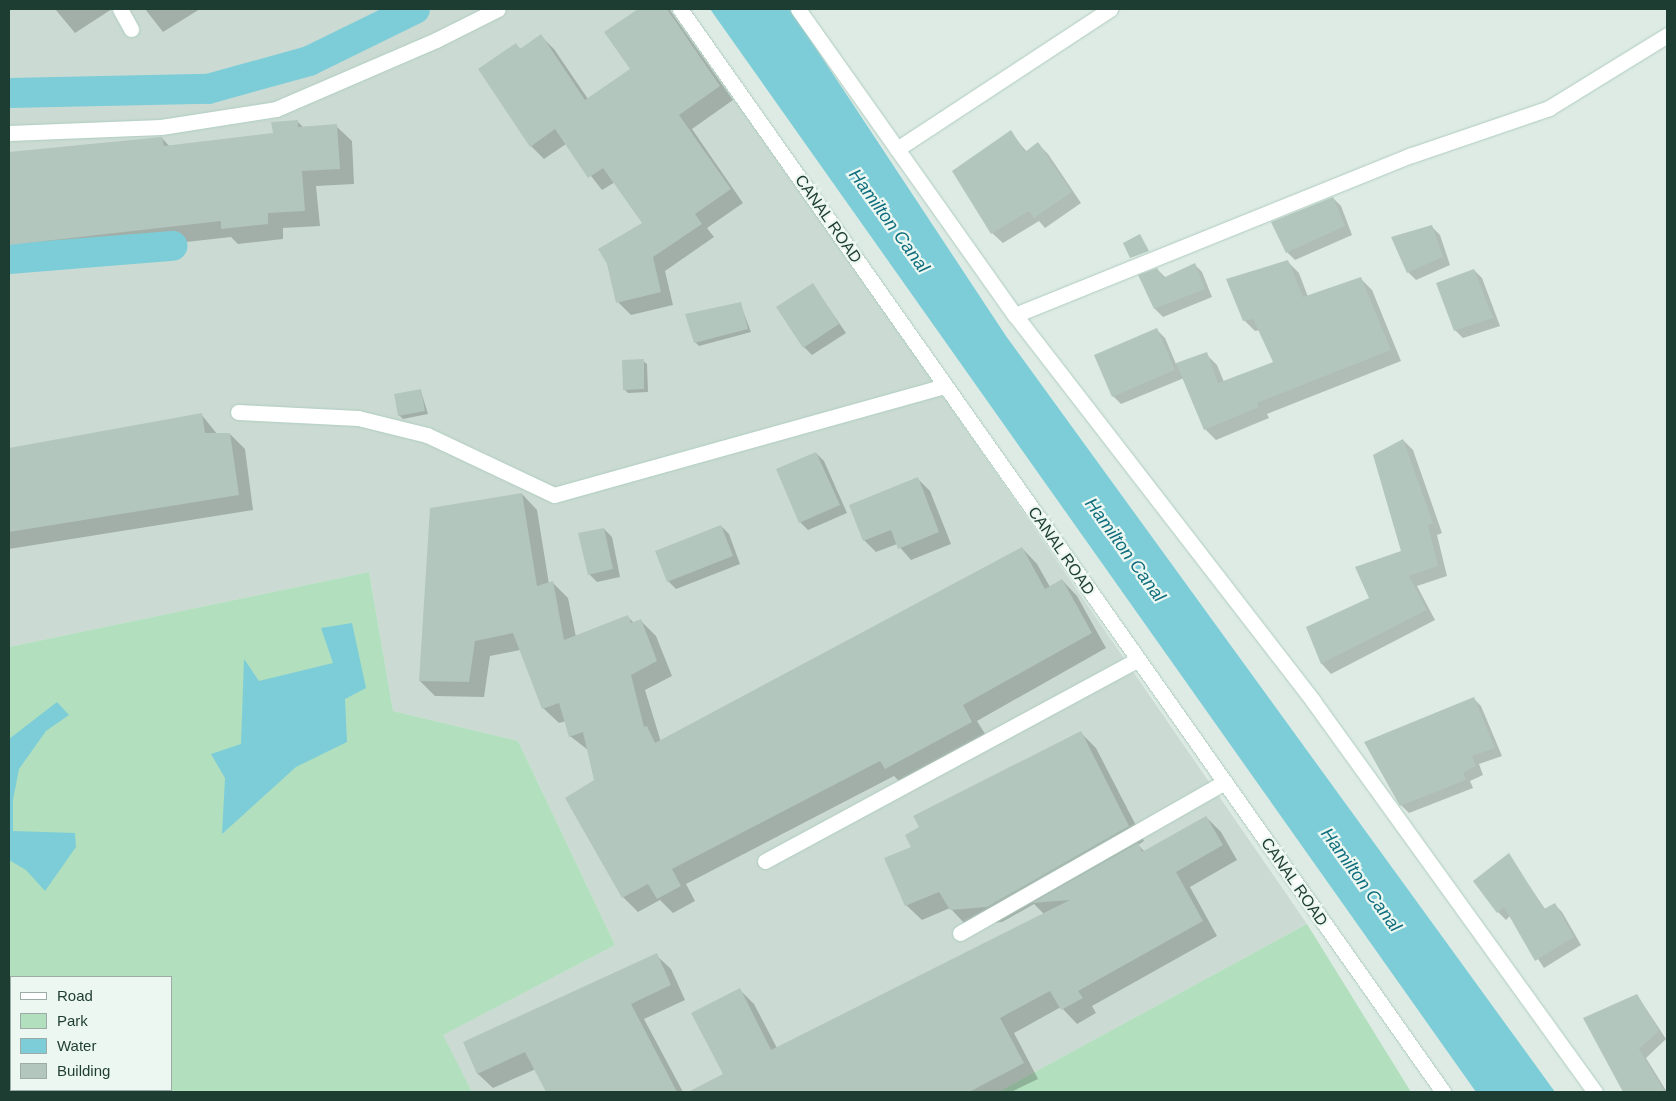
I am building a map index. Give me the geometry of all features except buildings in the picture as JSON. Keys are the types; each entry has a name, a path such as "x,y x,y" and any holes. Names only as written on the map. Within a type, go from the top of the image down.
{"street":[{"path":"120,9 132,28"},
{"path":"9,133 161,127 276,109 436,40 498,9"},
{"name":"CANAL ROAD","path":"680,9 1443,1092"},
{"path":"798,9 1015,316 1312,701 1595,1092"},
{"path":"897,149 1110,9"},
{"path":"1015,316 1412,155 1549,108 1667,35"},
{"path":"238,412 358,418 427,435 554,495 945,386"},
{"path":"765,861 1138,659"},
{"path":"960,933 1225,782"}],"shaded area":[{"path":"9,9 671,9 782,162 1307,924 998,1092 472,1092 442,1035 615,945 518,741 393,711 369,572 9,647"}],"green space":[{"path":"369,572 393,711 518,741 615,945 443,1035 472,1092 9,1092 9,647"},
{"path":"1307,924 1411,1092 998,1092"}],"water":[{"name":"Hamilton Canal","path":"710,9 790,9 1006,336 1555,1092 1476,1092"},
{"path":"352,623 366,688 345,699 347,742 296,767 222,834 225,778 211,754 241,744 244,659 259,681 333,663 321,628"},
{"path":"57,702 69,715 46,731 19,769 13,800 13,831 75,833 76,847 45,891 26,870 9,860 9,739"}],"waterway":[{"path":"9,93 208,89 309,61 415,9"},
{"path":"9,259 172,246"}]}
